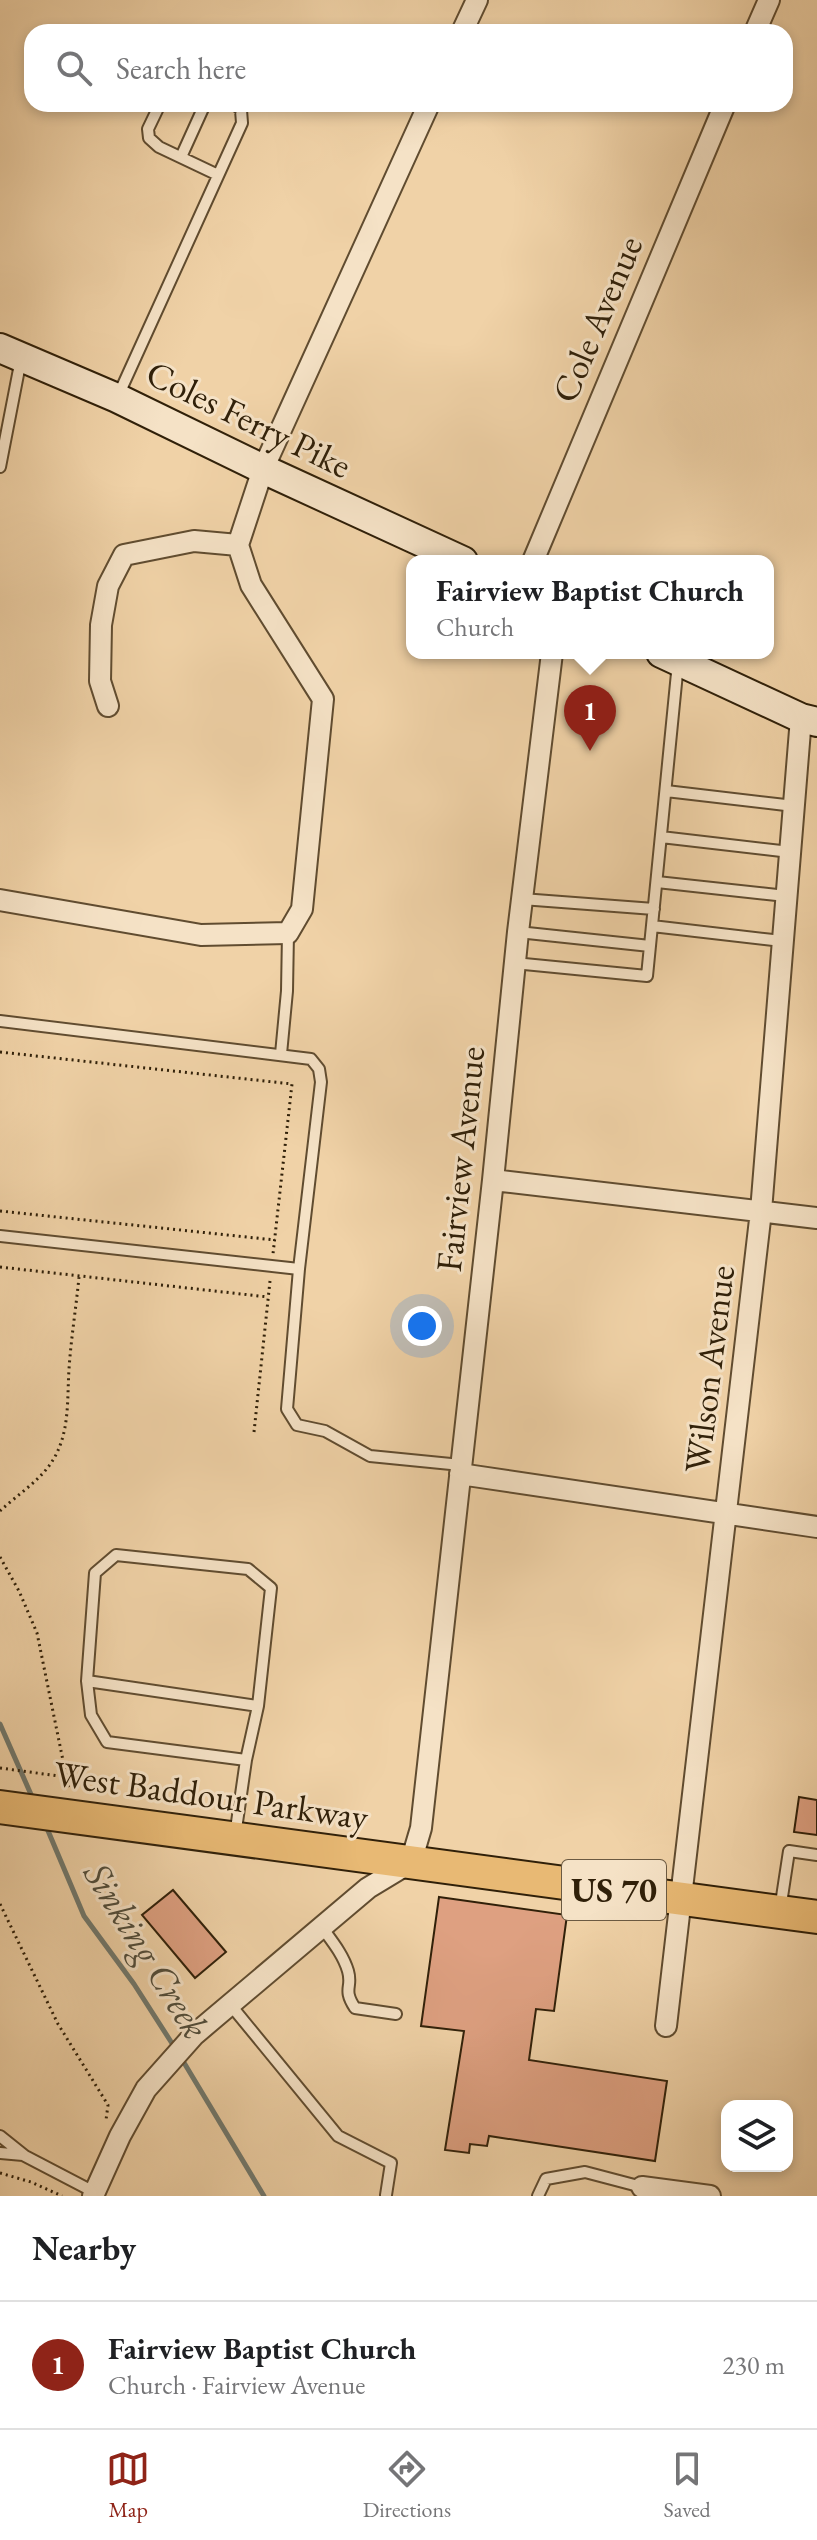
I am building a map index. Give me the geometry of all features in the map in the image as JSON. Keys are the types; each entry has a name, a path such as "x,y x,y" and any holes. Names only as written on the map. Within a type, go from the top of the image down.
{"main road":[{"name":"West Baddour Parkway","path":"0,1807 73,1803 235,1838 411,1862"},
{"name":"US 70","path":"411,1862 817,1917"}],"street":[{"path":"466,24 477,0"},
{"path":"758,24 769,0"},
{"path":"0,900 201,935 288,933 302,909 323,699 251,585 238,545 263,469 425,112"},
{"name":"Cole Avenue","path":"536,555 722,112"},
{"name":"Coles Ferry Pike","path":"11,352 117,398 450,555"},
{"path":"108,706 100,681 101,625 108,586 124,555 194,541 238,545"},
{"name":"Fairview Avenue","path":"411,1862 421,1828 514,963 551,659"},
{"path":"674,659 809,720"},
{"name":"Wilson Avenue","path":"666,2026 761,1211 794,806 809,720"},
{"path":"493,1180 817,1218"},
{"path":"461,1469 817,1527"},
{"path":"93,2194 131,2115 153,2079 194,2035 368,1888 411,1862"},
{"path":"642,2187 710,2196"}],"lane":[{"path":"156,112 148,129 149,138 159,147 218,175"},
{"path":"181,157 201,112"},
{"path":"117,398 242,123 241,112"},
{"path":"0,467 11,352"},
{"path":"514,963 647,976 666,791 670,659"},
{"path":"666,791 794,806"},
{"path":"661,837 790,852"},
{"path":"657,882 786,896"},
{"path":"522,899 654,909"},
{"path":"652,926 782,941"},
{"path":"518,932 650,946"},
{"path":"281,1054 288,933"},
{"path":"0,1021 311,1059 319,1069 321,1082 299,1269 287,1409 297,1425 325,1431 370,1456 461,1469"},
{"path":"0,1236 299,1269"},
{"path":"235,1838 246,1760 258,1706 271,1588 248,1569 116,1555 95,1573 87,1681 91,1715 107,1742 246,1760"},
{"path":"87,1681 258,1706"},
{"path":"780,1912 789,1851 817,1855"},
{"path":"321,1926 341,1955 350,1975 348,1996 355,2008 396,2014"},
{"path":"229,2003 338,2136 391,2163 386,2195"},
{"path":"0,2136 25,2156 93,2194"},
{"path":"0,2153 25,2156"},
{"path":"538,2196 546,2179 585,2172 642,2187"}],"path":[{"path":"0,1052 292,1084 273,1257"},
{"path":"0,1211 275,1240"},
{"path":"0,1267 268,1297"},
{"path":"0,1511 46,1469 63,1437 80,1276"},
{"path":"254,1432 271,1279"},
{"path":"0,1557 37,1633 73,1803"},
{"path":"0,1768 66,1777"},
{"path":"0,1904 58,2024 108,2105 103,2128"},
{"path":"0,2173 62,2196"}],"building":[{"path":"799,1797 817,1800 817,1835 794,1832"},
{"path":"173,1890 226,1952 195,1978 142,1915"},
{"path":"439,1897 567,1915 554,2011 536,2009 529,2060 667,2081 655,2161 489,2136 487,2146 470,2144 469,2153 445,2150 464,2031 421,2026"}],"waterway":[{"name":"Sinking Creek","path":"0,1724 33,1799"},
{"name":"Sinking Creek","path":"46,1826 84,1916 134,1984 175,2048"},
{"name":"Sinking Creek","path":"180,2056 264,2196"}],"place":[{"name":"Fairview Baptist Church","path":"590,751"}]}
